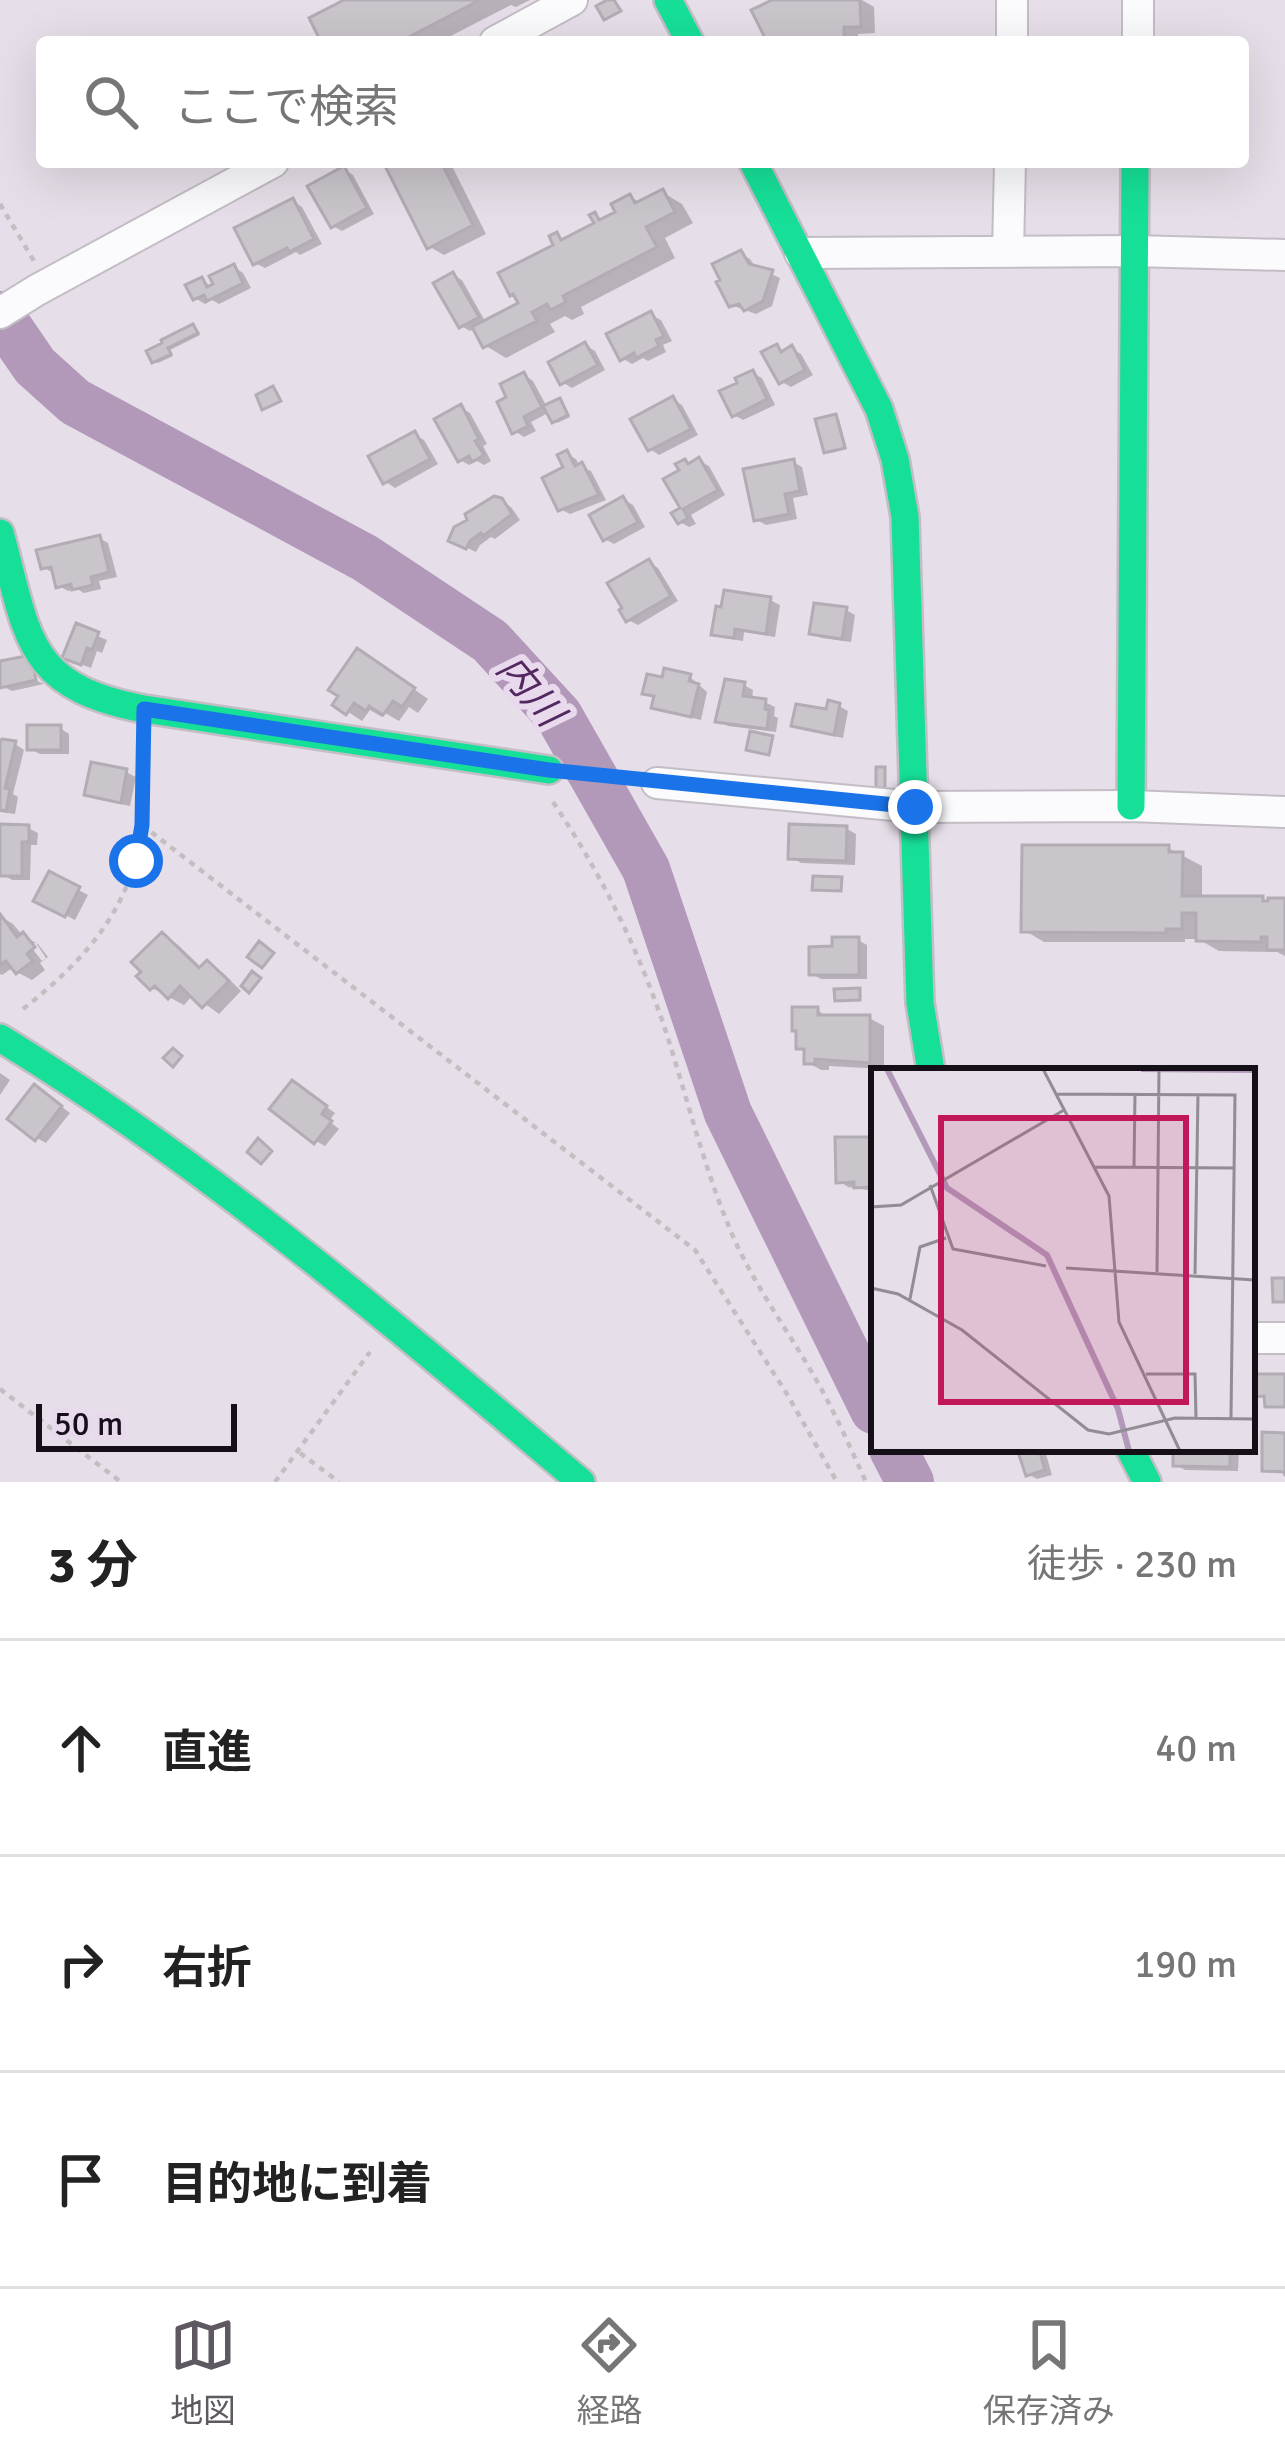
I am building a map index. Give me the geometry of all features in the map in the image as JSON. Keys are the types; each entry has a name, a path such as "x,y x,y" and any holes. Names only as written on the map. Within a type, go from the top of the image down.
{"street":[{"path":"506,36 572,0"},
{"path":"668,0 687,36"},
{"path":"1012,0 1012,36"},
{"path":"1138,0 1138,36"},
{"path":"0,313 262,168"},
{"path":"755,168 878,409 895,459 905,517 920,1004 931,1068"},
{"path":"1009,252 1010,168"},
{"path":"1131,806 1136,168"},
{"path":"800,253 1134,251 1285,256"},
{"path":"0,532 34,645 47,668 87,694 144,709 539,769"},
{"path":"657,783 915,807 1131,806 1285,812"},
{"path":"8,1027 224,1190 581,1482"},
{"path":"1132,1452 1147,1482"}],"path":[{"path":"0,204 42,287"},
{"path":"8,1027 81,959 123,897 142,825 144,709"},
{"path":"539,769 657,783"},
{"path":"539,769 626,927 734,1239 767,1304 818,1382 866,1482"},
{"path":"142,825 695,1250 837,1482"},
{"path":"275,1482 391,1323"},
{"path":"0,1389 122,1482"},
{"path":"298,1451 339,1482"}],"building":[{"path":"344,0 480,0 411,36 318,36 309,18"},
{"path":"614,0 621,11 604,20 596,6"},
{"path":"772,0 860,0 861,27 844,27 844,36 764,36 751,10"},
{"path":"345,168 367,208 331,228 307,186"},
{"path":"386,168 444,168 473,225 427,249"},
{"path":"663,189 675,212 646,227 657,247 563,296 566,302 532,312 537,321 483,348 472,327 518,303 498,273 553,245 549,236 557,232 561,240 594,223 589,215 595,212 599,220 615,212 611,204 630,194 635,203"},
{"path":"293,198 314,239 253,265 234,228"},
{"path":"741,250 749,264 773,270 763,301 744,311 739,304 729,307 712,264"},
{"path":"234,264 243,283 207,301 204,295 193,300 185,285 202,277 207,287 213,284 209,276"},
{"path":"453,272 479,317 459,328 433,283"},
{"path":"651,311 664,336 656,340 659,346 620,361 606,334"},
{"path":"193,324 198,333 168,348 171,354 152,363 146,351"},
{"path":"585,342 598,365 560,385 548,362"},
{"path":"777,344 781,352 792,345 805,370 779,384 761,352"},
{"path":"753,370 767,399 732,417 719,391"},
{"path":"524,372 542,407 524,417 528,426 512,434 497,402 506,397 500,384"},
{"path":"273,386 281,401 262,410 256,395"},
{"path":"673,396 691,429 648,451 630,419"},
{"path":"560,398 568,415 552,423 543,406"},
{"path":"461,404 484,455 472,462 469,456 458,462 434,419"},
{"path":"836,414 845,448 824,453 815,419"},
{"path":"415,431 430,459 383,484 368,456"},
{"path":"567,450 575,466 582,462 599,495 558,511 542,478 563,467 557,455"},
{"path":"699,457 718,490 683,509 688,518 678,524 671,513 680,508 663,479 679,470 675,464 685,459 688,464"},
{"path":"794,459 800,491 785,494 789,514 754,521 743,469"},
{"path":"494,496 502,498 512,514 470,541 466,549 448,541 454,527 467,520 465,514"},
{"path":"623,496 638,522 603,541 589,515"},
{"path":"100,535 109,572 91,577 93,585 56,588 51,567 41,569 36,550"},
{"path":"649,559 671,596 626,622 607,583"},
{"path":"724,590 771,597 766,634 735,629 734,638 711,635"},
{"path":"814,603 847,607 842,639 809,634"},
{"path":"76,623 99,632 81,665 62,658"},
{"path":"357,648 415,688 402,707 393,701 383,715 354,703 346,715 332,705 338,696 328,690"},
{"path":"31,655 36,680 0,688 0,661"},
{"path":"664,668 691,674 689,681 699,684 691,717 651,708 654,696 642,694 647,674 662,677"},
{"path":"725,679 745,682 743,696 766,699 767,729 715,722"},
{"path":"828,700 840,703 834,735 791,726 796,704 826,709"},
{"path":"27,725 61,725 61,750 27,750"},
{"path":"750,731 773,736 769,755 746,750"},
{"path":"2,739 16,741 5,788 10,789 6,811 0,810"},
{"path":"91,762 127,769 121,803 84,795"},
{"path":"876,767 885,767 885,788 876,788"},
{"path":"0,824 29,825 29,842 22,842 22,876 0,876"},
{"path":"789,824 847,826 846,861 788,859"},
{"path":"1022,845 1169,845 1169,852 1183,852 1182,896 1285,898 1285,950 1267,950 1267,937 1261,937 1261,942 1196,941 1196,913 1182,913 1182,929 1166,929 1166,933 1021,932"},
{"path":"49,871 80,887 65,917 33,901"},
{"path":"813,876 842,877 841,891 812,890"},
{"path":"0,914 17,937 23,932 35,947 27,954 33,961 16,974 6,961 0,965"},
{"path":"162,932 199,968 207,960 229,981 202,1008 180,986 168,999 136,976 141,972 131,962"},
{"path":"832,937 859,937 859,975 809,975 809,947 832,946"},
{"path":"259,941 274,953 262,968 247,957"},
{"path":"252,971 261,978 249,993 241,986"},
{"path":"860,988 860,1000 835,1001 834,989"},
{"path":"792,1007 818,1007 818,1015 870,1015 870,1063 815,1059 815,1064 804,1064 804,1049 796,1049 796,1031 792,1031"},
{"path":"173,1048 182,1056 173,1067 163,1058"},
{"path":"292,1080 327,1106 322,1114 332,1121 314,1144 269,1109"},
{"path":"34,1084 62,1106 35,1141 7,1119"},
{"path":"835,1137 871,1137 871,1187 836,1183"},
{"path":"258,1138 272,1151 261,1164 247,1152"},
{"path":"1272,1278 1285,1278 1285,1302 1273,1302"},
{"path":"1255,1374 1285,1374 1285,1407 1265,1407 1264,1396 1255,1397"},
{"path":"1262,1432 1285,1433 1285,1476 1284,1472 1262,1471"},
{"path":"1018,1452 1040,1452 1045,1470 1026,1476"},
{"path":"1173,1452 1230,1452 1230,1467 1173,1466"}],"waterway":[{"name":"内川","path":"0,315 35,366 75,402 365,558 490,641 559,716 646,869 728,1113 871,1404"},
{"name":"内川","path":"895,1452 910,1482"}],"traffic: fast":[{"path":"668,0 687,36"},
{"path":"756,168 879,409 895,459 905,517 920,1003 931,1068"},
{"path":"1131,806 1135,168"},
{"path":"0,533 18,601 38,651 53,671 105,699 144,709 549,770"},
{"path":"0,1038 226,1193 581,1482"},
{"path":"1132,1452 1147,1482"}],"route":[{"path":"136,861 142,825 144,709 549,770 915,807"}]}
